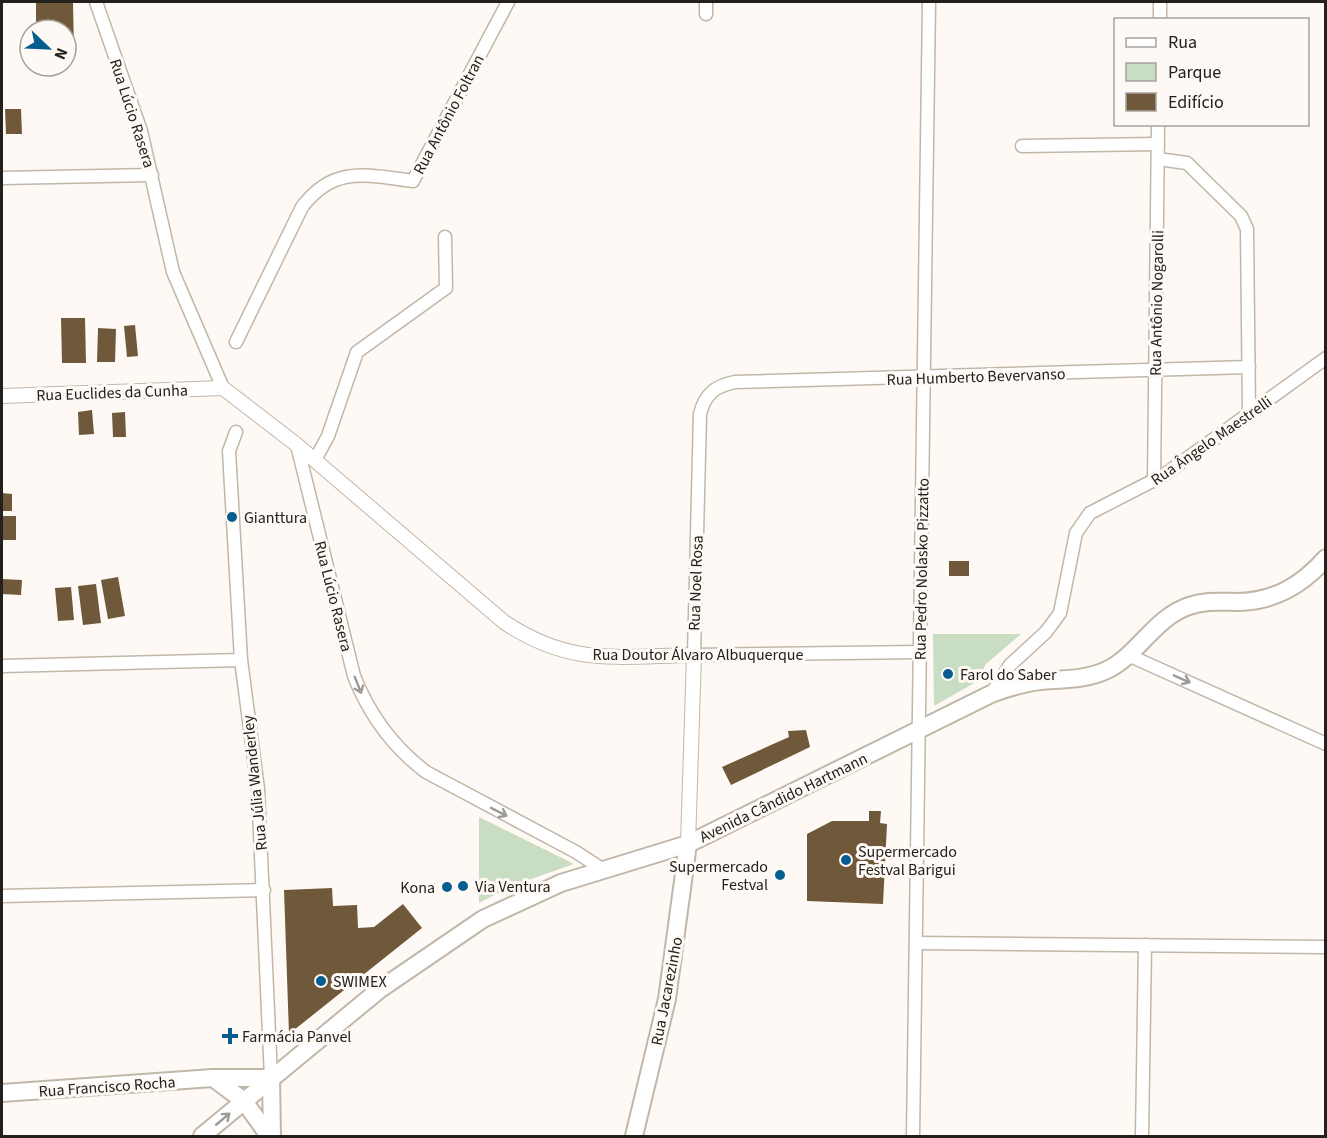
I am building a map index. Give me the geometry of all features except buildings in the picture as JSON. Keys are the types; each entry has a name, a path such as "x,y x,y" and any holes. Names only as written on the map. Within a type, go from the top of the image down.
{"main road":[{"name":"Avenida Cândido Hartmann","path":"202,1137 270,1078 380,990 459,933 530,895 602,869 688,844 991,694 1027,683 1090,676 1117,664 1178,610 1203,602 1251,601 1282,593 1308,577 1326,558"},
{"name":"Rua Jacarezinho","path":"634,1137 667,999 688,844"},
{"name":"Rua Francisco Rocha","path":"2,1093 213,1078 270,1078"},
{"path":"213,1078 244,1101"},
{"name":"Rua Júlia Wanderley","path":"270,1078 271,1137"},
{"name":"Rua Júlia Wanderley","path":"244,1101 271,1137"}],"street":[{"name":"Rua Lúcio Rasera","path":"96,2 141,131 172,272 223,388 297,445 350,664 360,692 381,727 411,761 433,777 576,852 602,869"},
{"name":"Rua Antônio Foltran","path":"236,342 302,207 321,186 350,174 413,181 508,2"},
{"name":"Rua Pedro Nolasko Pizzatto","path":"913,1137 929,2"},
{"path":"1160,2 1160,18"},
{"name":"Rua Antônio Nogarolli","path":"1154,481 1158,126"},
{"path":"1022,146 1158,144"},
{"path":"1158,159 1187,163 1243,220 1247,229 1249,413"},
{"path":"2,178 152,175"},
{"path":"315,460 328,436 357,352 446,288 446,237"},
{"name":"Rua Ângelo Maestrelli","path":"991,694 1010,665 1046,632 1060,614 1067,590 1076,533 1082,522 1098,507 1154,481 1326,358"},
{"name":"Rua Humberto Bevervanso","path":"707,395 724,384 735,382 1249,367"},
{"name":"Rua Euclides da Cunha","path":"2,396 223,388"},
{"name":"Rua Noel Rosa","path":"688,844 700,414 707,395"},
{"name":"Rua Júlia Wanderley","path":"236,432 228,451 241,660 258,789 264,890 270,1078"},
{"name":"Rua Doutor Álvaro Albuquerque","path":"297,445 504,622 536,642 571,654 594,656 920,652"},
{"path":"1128,654 1326,744"},
{"path":"2,666 241,660"},
{"path":"2,896 264,890"},
{"path":"916,943 1326,947"},
{"path":"1142,1137 1145,945"}],"green space":[{"path":"933,634 1021,634 986,664 976,682 934,706"},
{"path":"479,817 574,864 514,885 479,903"}],"place":[{"name":"Gianttura","path":"232,517"},
{"name":"Farol do Saber","path":"948,674"},
{"name":"Supermercado Festval Barigui","path":"846,860"},
{"name":"Supermercado Festval","path":"780,875"},
{"name":"Via Ventura","path":"463,886"},
{"name":"Kona","path":"447,887"},
{"name":"SWIMEX","path":"321,981"},
{"name":"Farmácia Panvel","path":"230,1036"}]}
